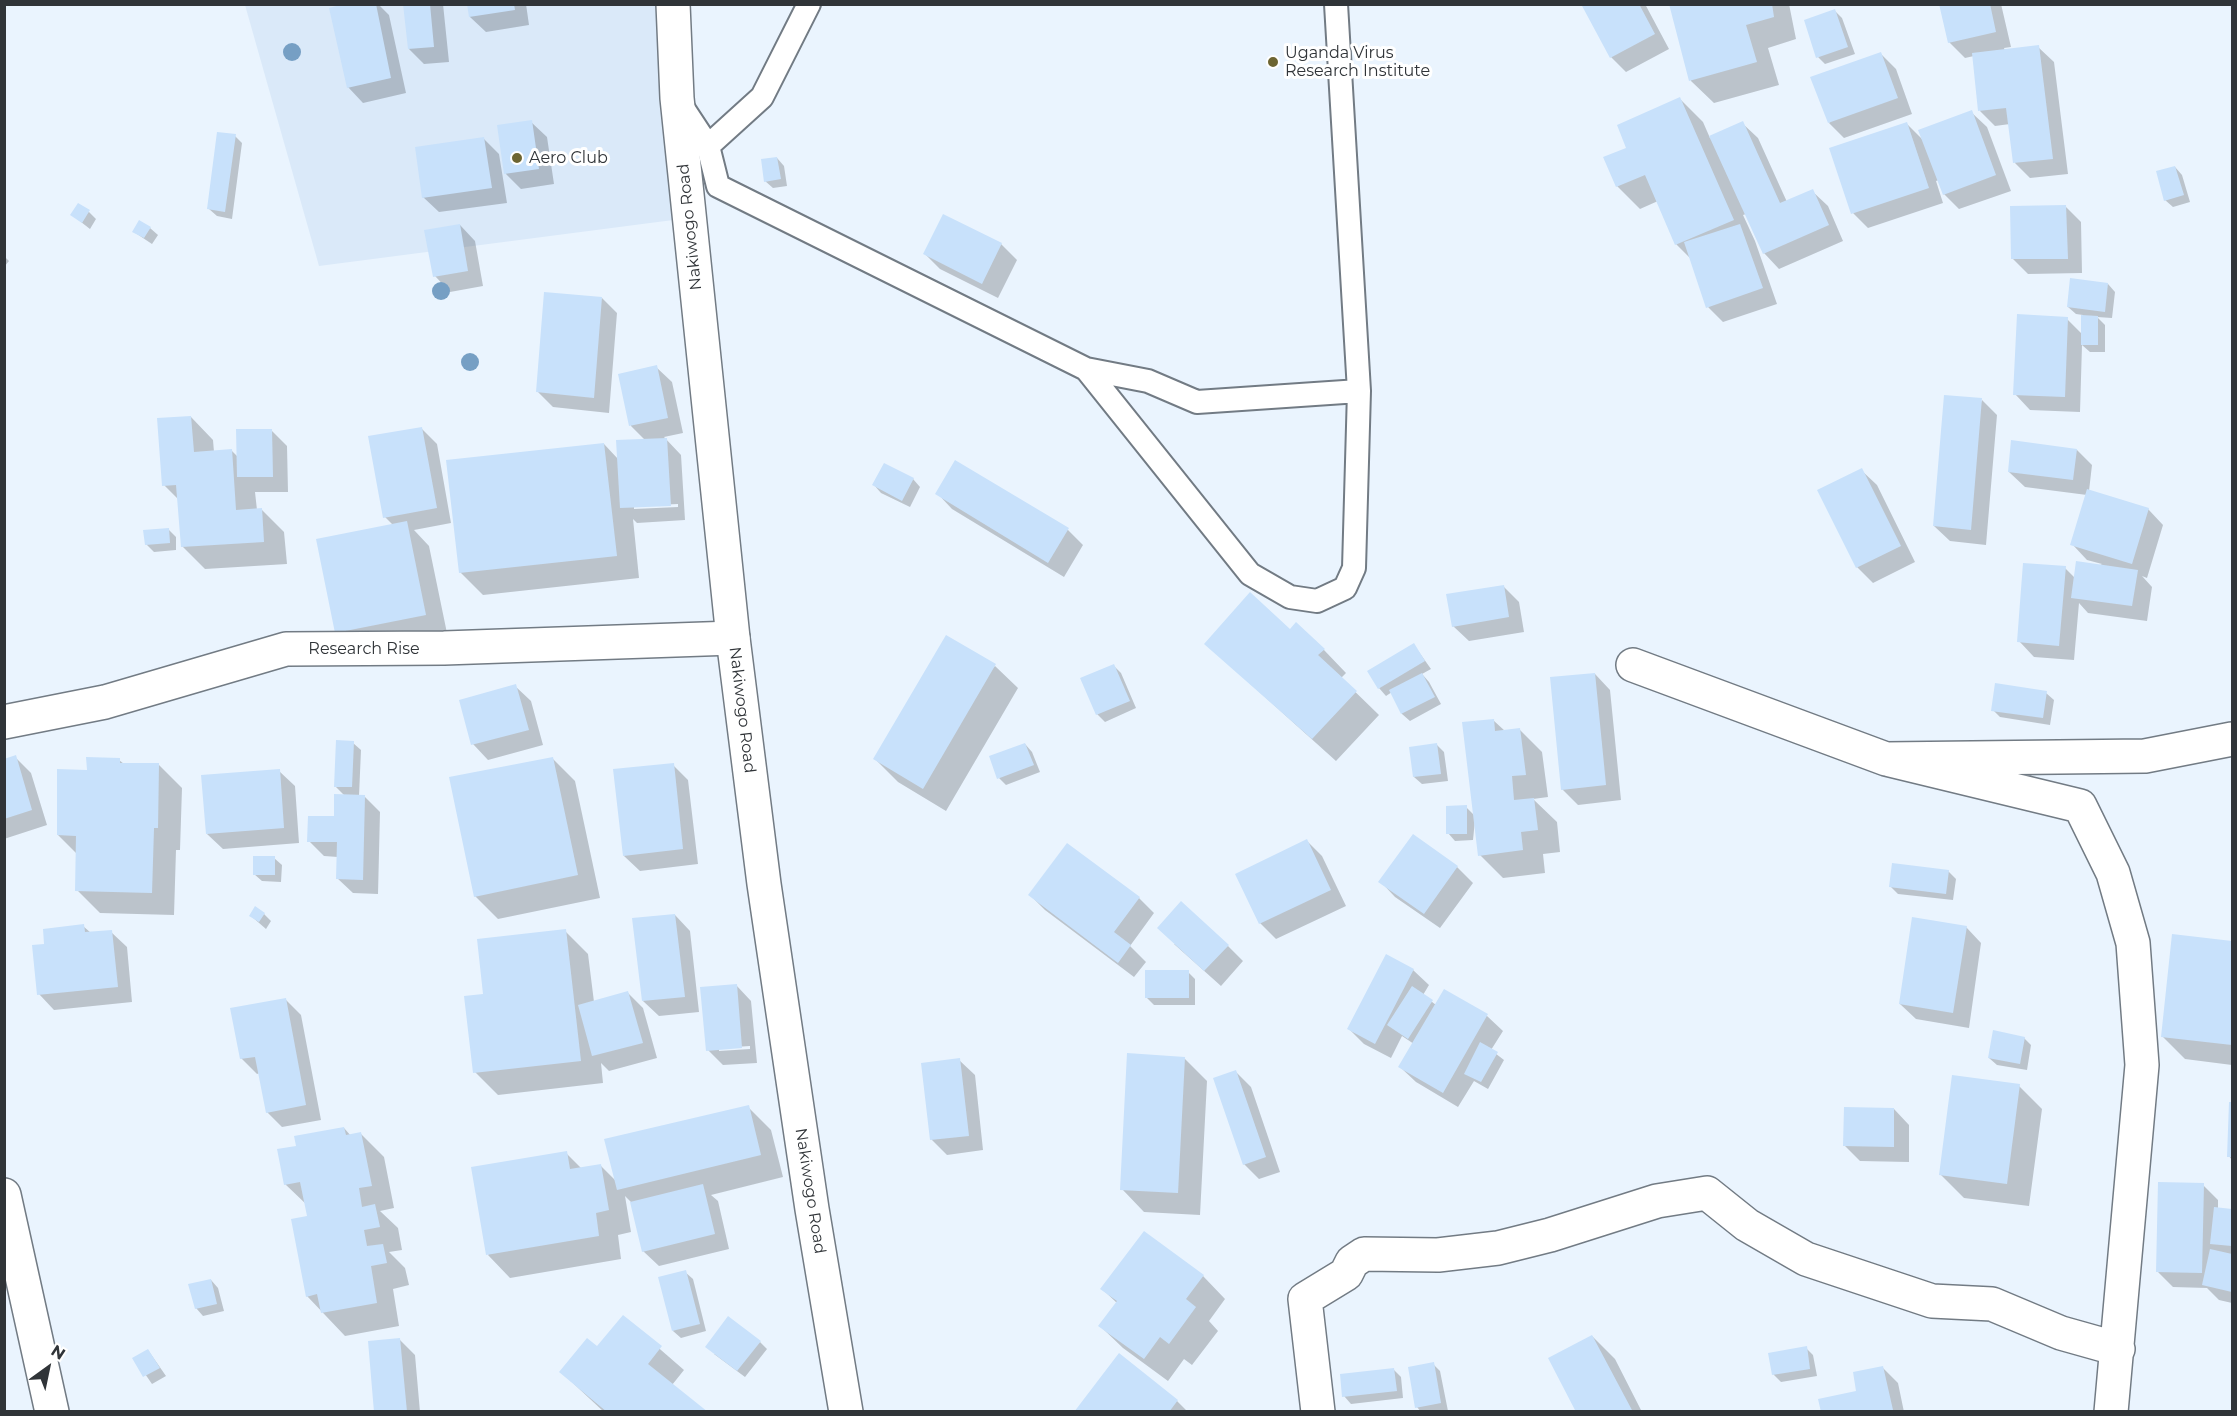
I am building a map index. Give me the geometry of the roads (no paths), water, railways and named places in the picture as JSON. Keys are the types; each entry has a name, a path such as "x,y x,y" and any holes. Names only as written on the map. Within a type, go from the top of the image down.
{"street":[{"name":"Nakiwogo Road","path":"673,4 677,98 733,638 764,884 805,1163 846,1412"},
{"name":"Research Rise","path":"4,722 105,702 286,649 444,648 733,638"},
{"path":"1633,665 1886,759 2080,806 2113,873 2133,943 2142,1065 2111,1412"},
{"path":"1886,759 2145,756 2232,739"},
{"path":"1318,1412 1305,1299 1346,1274 1352,1262 1365,1254 1438,1255 1498,1248 1550,1235 1657,1201 1707,1193 1748,1225 1806,1259 1932,1301 1992,1304 2061,1333 2118,1349"},
{"path":"4,1195 52,1412"}],"lane":[{"path":"708,146 762,97 809,4"},
{"path":"1086,369 1250,574 1290,597 1317,601 1345,588 1354,568 1359,391 1336,4"},
{"path":"677,98 708,146 717,186 1086,369 1148,381 1197,402 1359,391"}],"place":[{"name":"Uganda Virus Research Institute","path":"1273,62"},
{"name":"Aero Club","path":"517,158"}]}
